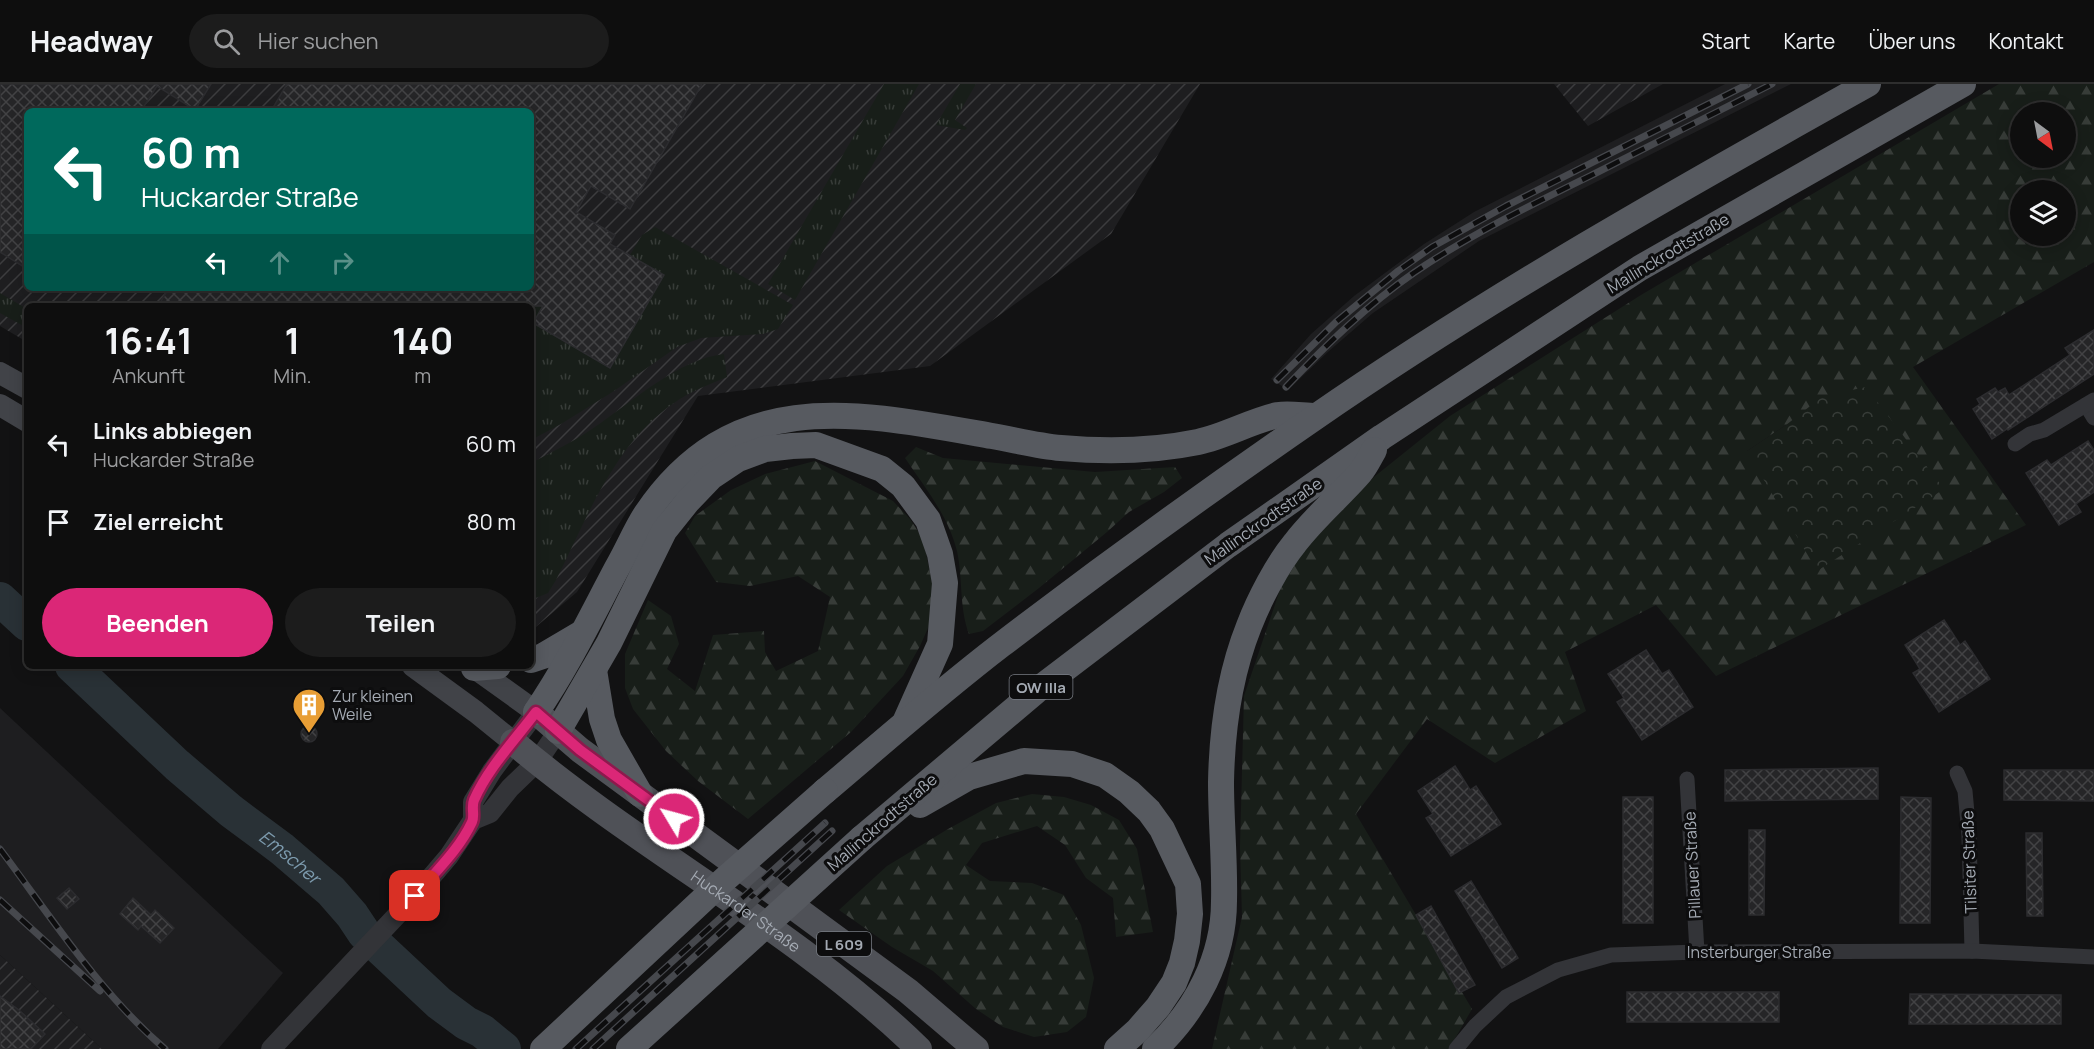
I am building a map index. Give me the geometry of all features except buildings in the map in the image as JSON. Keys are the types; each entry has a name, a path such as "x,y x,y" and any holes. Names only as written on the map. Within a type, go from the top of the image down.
{"highway":[{"path":"543,1049 724,880 905,723 999,647 1161,525 1316,416 1468,318 1686,186 1868,84"},
{"name":"Mallinckrodtstraße","path":"629,1049 862,838 1036,691 1228,545 1382,437 1640,268 1963,84"},
{"path":"536,712 552,688 645,516 670,481 695,458 737,432 775,420 816,414 865,416 931,425 1060,448 1120,450 1155,449 1199,442 1280,415 1316,416"},
{"path":"1155,1049 1167,1039 1192,1008 1213,964 1221,933 1224,902 1221,780 1224,721 1233,676 1249,626 1269,584 1294,543 1361,472 1382,437"},
{"path":"558,731 628,606 664,531 687,501 711,477 738,459 765,449 816,446 882,469 903,486 928,520 940,554 945,583 940,644 905,723"},
{"path":"534,659 582,633"},
{"path":"594,670 602,718 609,740 640,794"},
{"path":"862,838 969,777 1024,761 1072,764 1105,775 1129,792 1156,820 1174,852 1188,884 1190,914 1182,963 1174,983 1158,1007 1117,1049"}],"main road":[{"path":"0,373 24,386"},
{"path":"0,405 24,419"},
{"name":"L 609","path":"417,669 476,712 537,762"},
{"name":"L 609","path":"483,669 536,712"},
{"name":"Huckarder Straße","path":"536,712 580,750 908,991 976,1049"},
{"name":"Huckarder Straße","path":"537,762 828,970 884,1015 919,1049"}],"street":[{"path":"2015,444 2030,434 2044,430 2091,408"},
{"path":"473,820 473,802 492,771 536,712"},
{"path":"272,1049 415,896 449,856 473,820 489,813 510,788 537,762 558,731"},
{"name":"Tilsiter Straße","path":"1958,773 1965,791 1969,835 1972,951"},
{"name":"Pillauer Straße","path":"1687,778 1697,952"},
{"name":"Insterburger Straße","path":"1456,1049 1475,1026 1506,998 1558,970 1611,956 1697,952 1972,951 2094,957"}],"shaded area":[{"path":"0,84 1200,84 1111,234 930,366 698,396 577,592 534,628 534,303 24,303 24,340 0,326"},
{"path":"1554,84 1663,84 1588,126"},
{"path":"1725,84 1791,84 1479,241 1373,313 1288,390 1271,379 1311,334 1354,296 1424,244 1474,212"},
{"path":"0,708 283,973 218,1049 102,1049 0,955"},
{"path":"0,955 102,1049 0,1049"}],"green space":[{"path":"884,84 919,84 795,300 768,284"},
{"path":"960,84 976,84 955,120 967,128 965,130 936,125"},
{"path":"1999,84 2094,84 2094,262 1913,367 2026,525 1716,676 1656,605 1565,652 1586,711 1495,763 1427,719 1356,814 1472,1009 1449,1049 1212,1049 1242,917 1240,847 1244,696 1288,566 1374,477 1450,416 1641,295","holes":["1786,425 1943,489 1747,451"]},
{"path":"655,227 793,305 778,329 763,334 701,338 677,347 614,391 534,438 534,324 610,368 655,291 630,255 642,235"},
{"path":"562,274 534,324 534,303 526,303"},
{"path":"0,293 24,307 24,326 0,313"},
{"path":"724,354 727,377 680,399 653,420 635,439 604,484 548,593 534,599 534,461 585,434 672,373 707,358"},
{"path":"1866,387 1944,489 1817,571 1747,451 1786,425 1823,396"},
{"path":"916,447 943,458 1095,472 1175,467 1182,478 1164,492 1129,512 1039,588 983,631 969,634 964,613 959,561 953,538 935,502 905,458"},
{"path":"815,461 893,501 910,519 923,539 936,601 932,619 903,676 851,732 748,819 698,781 666,751 633,709 625,688 625,654 648,600 671,616 679,644 667,669 695,691 713,635 764,631 765,652 776,671 818,651 830,597 798,576 750,586 716,582 685,533 695,516 731,490 765,474"},
{"path":"1032,794 1064,797 1091,805 1119,820 1137,849 1153,932 1116,937 1113,898 1086,878 1065,845 1037,826 982,843 966,865 990,881 1032,883 1064,895 1081,925 1094,978 1086,1017 1067,1032 1034,1037 1003,1027 976,1009 933,971 892,947 839,910 887,866 948,829 996,803"}],"waterway":[{"name":"Emscher","path":"0,599 24,621"},
{"name":"Emscher","path":"75,669 177,765 331,891 364,933 439,1003 466,1023 482,1031 504,1049"}],"railway":[{"path":"1277,380 1336,322 1398,271 1432,247 1506,206 1748,84"},
{"path":"1286,387 1364,312 1397,285 1436,258 1525,208 1772,84"},
{"path":"576,1049 825,823"},
{"path":"593,1049 832,831"},
{"path":"0,849 98,979 141,1027 165,1049"},
{"path":"0,900 100,991"}],"place":[{"name":"Zur kleinen Weile","path":"309,734"}],"route":[{"path":"415,896 449,856 468,829 473,820 473,802 492,771 536,712 580,750 674,819"}]}
